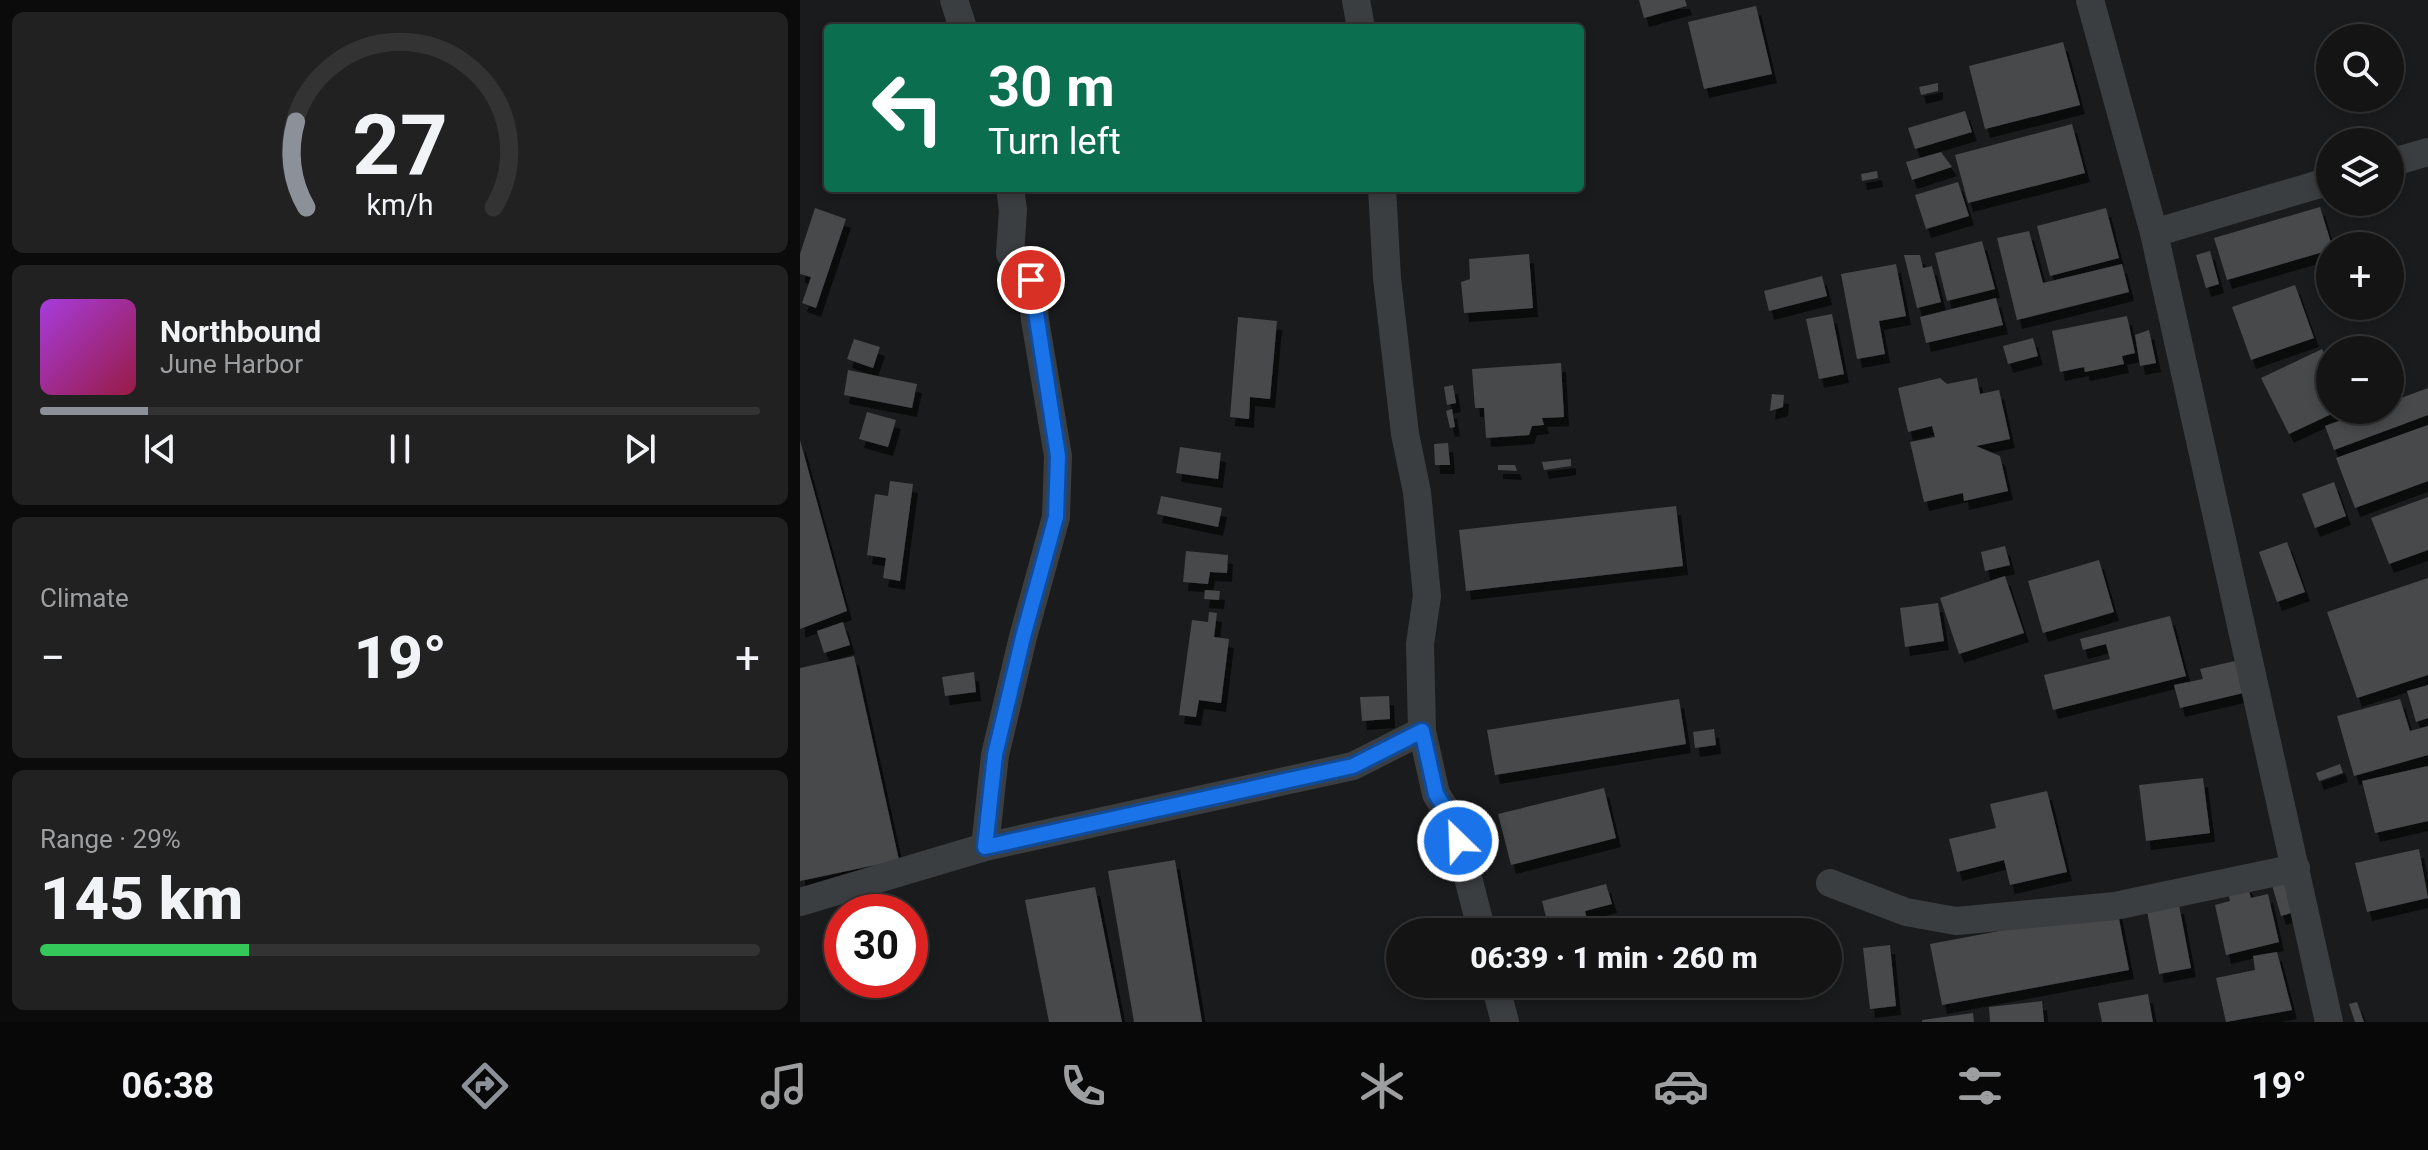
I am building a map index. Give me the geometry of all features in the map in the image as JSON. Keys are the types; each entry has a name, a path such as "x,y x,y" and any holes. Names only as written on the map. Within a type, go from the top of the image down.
{"street":[{"path":"954,0 962,24"},
{"path":"1356,0 1360,24"},
{"path":"2090,0 2154,233 2329,1022"},
{"path":"2404,159 2428,152"},
{"path":"2154,233 2316,185"},
{"path":"985,847 995,755 1056,517 1058,456 1031,280 1010,254 1013,210 1011,192"},
{"path":"1382,192 1389,291 1405,434 1417,492 1427,596 1420,644 1422,731 1436,794 1454,823 1478,918"},
{"path":"800,902 985,847 1353,766 1422,731"},
{"path":"1830,883 1906,912 1956,921 2115,906 2296,868"},
{"path":"1499,998 1505,1022"}],"building":[{"path":"1639,0 1685,0 1687,6 1644,18"},
{"path":"1756,6 1772,74 1704,89 1688,22"},
{"path":"2063,42 2080,105 1985,129 1969,66"},
{"path":"1938,83 1938,91 1921,95 1919,87"},
{"path":"1965,111 1972,132 1915,149 1908,128"},
{"path":"2072,124 2085,173 1968,203 1955,155"},
{"path":"1941,152 1952,167 1912,180 1906,162"},
{"path":"1877,171 1878,178 1862,181 1861,174"},
{"path":"1958,182 1969,216 1926,229 1915,195"},
{"path":"815,208 846,219 816,308 802,303 811,277 800,274 800,254"},
{"path":"2106,208 2119,258 2050,276 2037,226"},
{"path":"2316,208 2316,216 2323,216 2328,232 2316,232 2316,254 2227,280 2214,238"},
{"path":"2029,231 2043,283 2122,264 2129,292 2017,320 1997,238"},
{"path":"1982,241 1995,289 1947,301 1935,253"},
{"path":"2210,251 2219,284 2206,288 2196,255"},
{"path":"1529,254 1533,308 1464,313 1461,282 1470,279 1469,259"},
{"path":"1904,255 1920,255 1923,268 1932,266 1941,302 1917,308"},
{"path":"1896,264 1906,316 1879,321 1885,354 1857,359 1841,274"},
{"path":"1822,276 1827,296 1769,311 1764,291"},
{"path":"2295,285 2314,338 2251,360 2232,307"},
{"path":"1996,298 2003,325 1926,343 1920,317"},
{"path":"1832,314 1844,374 1819,379 1806,319"},
{"path":"2127,316 2135,353 2122,356 2124,364 2085,372 2084,367 2060,372 2052,331"},
{"path":"1238,317 1277,321 1270,399 1250,397 1249,419 1230,417"},
{"path":"2149,330 2156,363 2140,366 2135,335"},
{"path":"2033,338 2038,356 2008,364 2003,346"},
{"path":"854,339 880,347 873,368 847,359"},
{"path":"2316,352 2316,421 2289,434 2261,378"},
{"path":"1561,363 1564,417 1542,418 1544,425 1532,426 1529,435 1486,438 1484,408 1475,408 1472,369"},
{"path":"848,370 917,384 912,408 844,395"},
{"path":"1940,378 1947,384 1977,378 1980,394 1999,390 2010,439 1976,446 2000,456 2008,491 1964,501 1963,493 1924,502 1910,442 1935,437 1932,426 1908,432 1898,388"},
{"path":"1453,385 1456,403 1447,405 1444,387"},
{"path":"2428,388 2428,415 2404,424 2404,397"},
{"path":"1772,394 1784,395 1783,407 1770,411"},
{"path":"1452,409 1455,427 1450,428 1446,411"},
{"path":"867,412 896,420 888,447 859,439"},
{"path":"2330,424 2404,424 2334,450 2325,426"},
{"path":"2428,425 2428,481 2355,508 2336,458"},
{"path":"800,440 847,611 800,629"},
{"path":"1448,443 1450,465 1435,465 1434,444"},
{"path":"1180,447 1221,453 1218,479 1176,473"},
{"path":"1571,459 1571,466 1544,470 1542,462"},
{"path":"1498,465 1515,465 1517,471 1498,470"},
{"path":"890,481 913,484 900,581 883,578 886,558 867,555 875,494 888,496"},
{"path":"2334,482 2346,516 2315,528 2302,494"},
{"path":"1161,496 1222,508 1218,527 1157,514"},
{"path":"2428,497 2428,550 2389,564 2371,518"},
{"path":"1676,506 1683,566 1466,591 1459,530"},
{"path":"2287,542 2305,592 2277,602 2259,552"},
{"path":"2005,546 2010,565 1985,571 1981,552"},
{"path":"1186,551 1228,555 1227,573 1210,572 1208,584 1183,582"},
{"path":"2099,560 2114,612 2043,633 2028,581"},
{"path":"2005,576 2024,633 1959,654 1940,598"},
{"path":"2428,578 2428,675 2357,698 2327,612"},
{"path":"1205,590 1220,591 1219,600 1204,599"},
{"path":"1938,603 1944,641 1905,647 1900,608"},
{"path":"1209,612 1217,613 1214,637 1229,639 1221,703 1199,700 1196,717 1179,715 1192,620 1208,622"},
{"path":"2170,616 2186,676 2053,710 2044,675 2110,659 2106,644 2083,650 2080,639"},
{"path":"843,622 850,645 824,653 817,631"},
{"path":"854,656 899,860 800,881 800,668"},
{"path":"2248,658 2256,690 2180,708 2174,685 2203,679 2200,669"},
{"path":"974,672 976,692 945,696 942,677"},
{"path":"2428,685 2428,718 2416,722 2407,691"},
{"path":"1389,696 1390,719 1362,721 1360,697"},
{"path":"1679,699 1686,744 1495,775 1487,730"},
{"path":"2400,699 2410,731 2428,726 2428,755 2354,776 2337,716"},
{"path":"1714,729 1716,745 1695,748 1693,732"},
{"path":"2340,764 2343,773 2319,781 2316,773"},
{"path":"2428,766 2428,821 2375,833 2362,781"},
{"path":"2203,778 2210,833 2146,841 2139,785"},
{"path":"1604,788 1616,838 1511,865 1498,814"},
{"path":"2047,791 2067,872 2010,885 2004,860 1957,872 1949,839 1996,828 1990,804"},
{"path":"2419,849 2428,898 2367,912 2355,863"},
{"path":"1175,860 1202,1022 1134,1022 1108,871"},
{"path":"2293,880 2301,910 2281,916 2272,885"},
{"path":"1606,884 1612,904 1585,911 1587,918 1546,918 1542,901"},
{"path":"2247,884 2251,898 2268,894 2279,942 2226,955 2215,905 2230,901 2227,889"},
{"path":"1095,887 1122,1022 1049,1022 1025,900"},
{"path":"2179,905 2191,968 2159,974 2147,911"},
{"path":"2117,909 2129,970 1942,1005 1930,944"},
{"path":"1890,945 1896,1006 1870,1009 1863,948"},
{"path":"2277,952 2292,1010 2226,1022 2216,978 2255,970 2253,956"},
{"path":"2148,994 2153,1022 2102,1022 2098,1003"},
{"path":"2042,1001 2044,1022 1990,1022 1989,1007"},
{"path":"2357,1002 2364,1022 2355,1022 2349,1004"},
{"path":"1973,1013 1974,1022 1922,1022 1922,1020"}],"route":[{"path":"1031,280 1058,456 1056,517 995,755 985,847 1353,766 1422,731 1436,794 1454,823 1458,841"}]}
